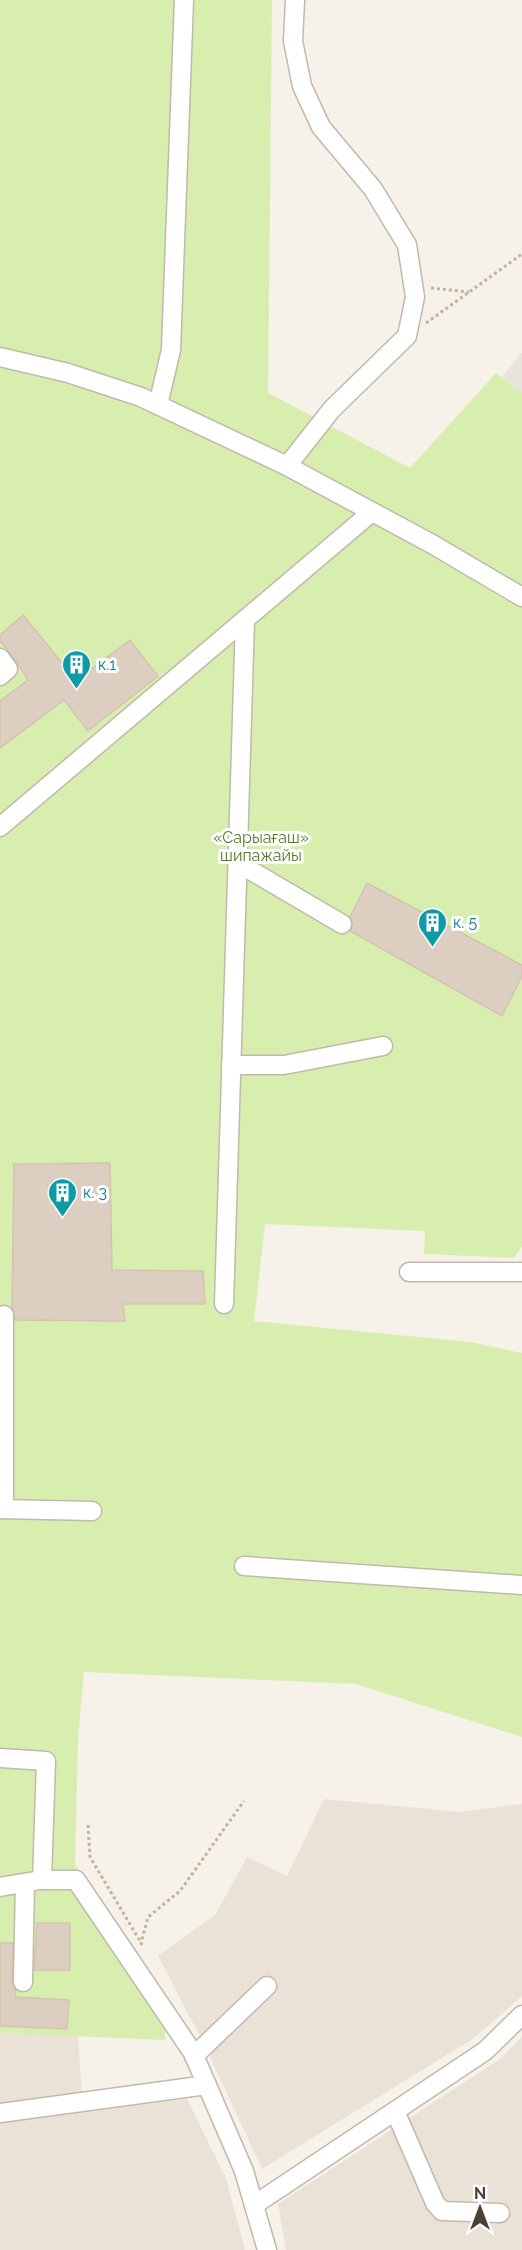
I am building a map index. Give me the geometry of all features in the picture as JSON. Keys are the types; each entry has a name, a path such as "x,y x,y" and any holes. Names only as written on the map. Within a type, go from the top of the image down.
{"street":[{"path":"158,405 171,350 184,0"},
{"path":"287,466 332,409 407,336 415,297 407,245 373,189 321,127 302,86 293,41 295,0"},
{"path":"0,357 68,372 141,397 287,466 522,597"},
{"path":"0,827 372,512"},
{"path":"224,1304 245,620"},
{"path":"0,658 8,669 0,676"},
{"path":"238,863 342,924"},
{"path":"231,1065 284,1065 383,1046"},
{"path":"409,1272 522,1272"},
{"path":"4,1315 2,1509 92,1511"},
{"path":"244,1566 522,1585"},
{"path":"0,1758 46,1761 23,1982"},
{"path":"0,1887 34,1881 76,1880 193,2054 244,2171 267,2250"},
{"path":"193,2054 267,1986"},
{"path":"254,2205 486,2051 522,2015"},
{"path":"0,2113 207,2085"},
{"path":"395,2111 435,2203 442,2211 500,2213"}],"path":[{"path":"407,336 522,254"},
{"path":"412,282 435,290 469,292"},
{"path":"141,1943 148,1917 180,1891 244,1801"},
{"path":"88,1825 90,1857 145,1953"}],"shaded area":[{"path":"522,352 522,393 502,377"},
{"path":"324,1799 459,1812 522,1804 522,1996 474,2038 262,2169 202,2040 158,1956 215,1915 247,1857 287,1876"},
{"path":"0,2033 78,2036 82,2096 0,2105"},
{"path":"522,2037 522,2250 286,2250 278,2204 500,2059"},
{"path":"187,2099 226,2178 245,2250 0,2250 0,2122"}],"green space":[{"name":"«Сарыағаш» шипажайы","path":"0,0 272,0 268,393 410,468 496,373 522,393 522,1246 514,1258 424,1254 425,1231 265,1224 254,1321 470,1342 522,1353 522,1737 356,1684 84,1672 78,1738 75,1864 160,1996 147,2002 165,2027 165,2040 0,2033"}],"building":[{"name":"к.1","path":"23,615 76,680 130,640 158,676 88,731 64,700 0,748 0,701 28,680 0,641 0,635"},
{"name":"к. 5","path":"367,883 522,965 522,976 502,1016 350,931 353,925 350,917"},
{"name":"к. 3","path":"110,1163 112,1270 203,1271 205,1304 123,1304 125,1321 15,1320 12,1308 14,1164"},
{"path":"37,1923 70,1923 70,1970 34,1970"},
{"path":"0,1943 13,1943 12,1982 16,1990 15,1997 69,2000 67,2029 0,2026"}],"place":[{"name":"к.1","path":"77,690"},
{"name":"к. 5","path":"432,948"},
{"name":"к. 3","path":"62,1218"}]}
